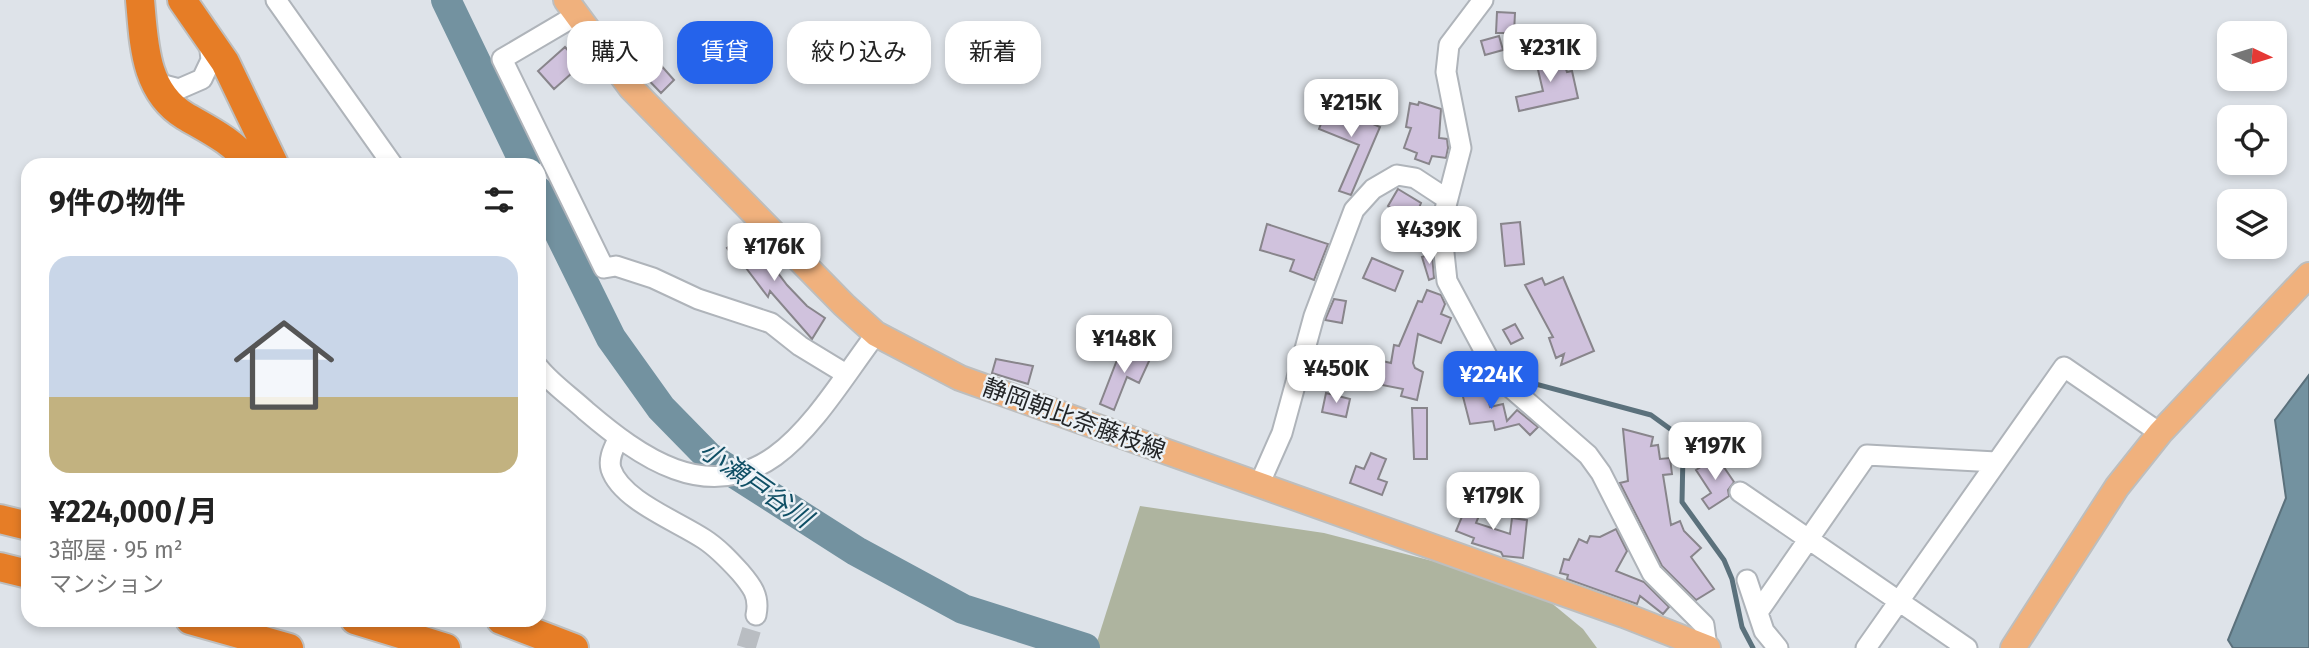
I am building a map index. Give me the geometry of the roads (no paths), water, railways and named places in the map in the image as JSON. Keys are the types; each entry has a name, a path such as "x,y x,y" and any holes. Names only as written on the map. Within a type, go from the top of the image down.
{"highway":[{"path":"140,0 143,46 156,83 169,102 182,114 226,140 244,158"},
{"path":"183,0 225,62 271,158"},
{"path":"0,519 21,524"},
{"path":"0,567 21,572"},
{"path":"215,627 289,648"},
{"path":"378,627 446,648"},
{"path":"519,627 574,648"}],"main road":[{"name":"静岡朝比奈藤枝線","path":"570,8 640,97 720,181 876,334 960,378 1707,648"},
{"path":"2013,648 2117,487 2160,433 2309,275"}],"street":[{"path":"276,0 388,158"},
{"path":"1483,0 1449,45 1447,72 1461,148 1441,225 1447,281 1481,347 1510,387 1588,454 1601,472 1652,573 1704,625 1707,648"},
{"path":"570,8 502,60 604,268 616,266 653,278 698,299 771,323 800,346 846,374"},
{"path":"156,83 178,89 202,79 211,60 208,36"},
{"path":"1259,485 1282,433 1314,316 1354,210 1373,189 1397,175 1415,178 1447,199"},
{"path":"546,374 618,439 651,460 684,473 724,478 764,462 797,438 876,334"},
{"path":"1866,648 2064,367 2160,433"},
{"path":"618,439 610,467 618,483 639,502 686,527 730,561 756,592 759,603 757,615"},
{"path":"1758,612 1867,455 1997,462"},
{"path":"1740,492 1967,648"},
{"path":"1747,580 1764,631 1778,648"}],"water":[{"path":"2309,375 2309,648 2233,648 2228,640 2286,498 2275,420"}],"waterway":[{"name":"小瀬戸谷川","path":"446,0 522,158"},
{"name":"小瀬戸谷川","path":"546,206 611,338 661,408 709,457 856,551 963,609 1085,648"},
{"path":"1502,363 1524,381 1651,415 1673,431 1683,453 1682,502 1724,560 1732,579 1742,627 1753,648"}],"tunnel":[{"path":"746,648 756,615"}]}
